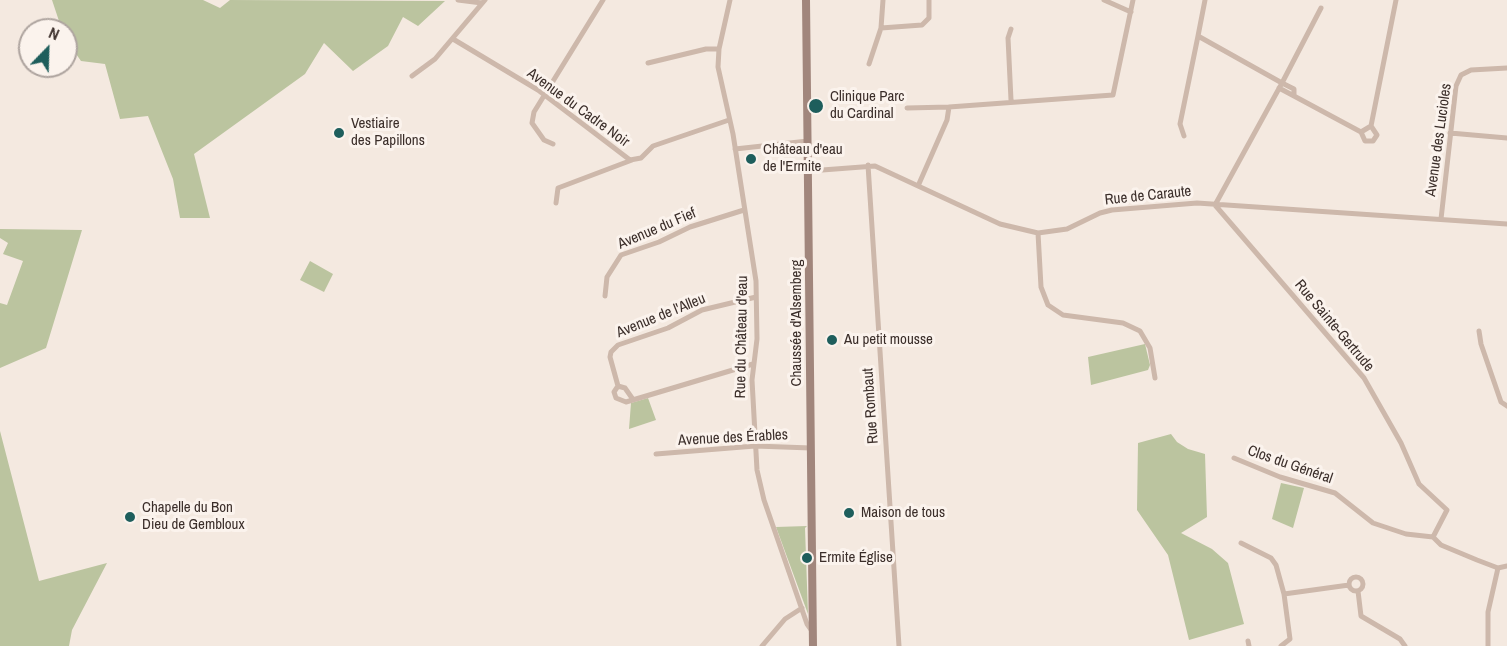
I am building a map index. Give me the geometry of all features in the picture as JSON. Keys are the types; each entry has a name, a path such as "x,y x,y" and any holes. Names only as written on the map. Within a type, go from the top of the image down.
{"main road":[{"name":"Chaussée d'Alsemberg","path":"806,0 813,646"}],"street":[{"path":"458,0 483,1"},
{"path":"553,144 543,140 532,123 534,112 603,0"},
{"name":"Rue du Château d'eau","path":"730,0 719,49 718,67 753,255 756,297 756,339 753,364 755,446 764,500 807,624 813,632"},
{"path":"869,64 881,28 882,0"},
{"path":"881,28 922,25 929,18 929,0"},
{"path":"1104,0 1131,12"},
{"path":"907,108 949,107 1011,100 1110,96 1116,92 1133,0"},
{"path":"1184,136 1180,124 1205,0"},
{"path":"1361,132 1371,126 1396,0"},
{"path":"412,76 435,59 483,1"},
{"path":"1215,205 1321,8"},
{"path":"1011,28 1008,38 1011,100"},
{"path":"1198,36 1281,85 1294,89 1294,96 1361,132 1365,141 1373,141 1376,131 1371,126"},
{"name":"Avenue du Cadre Noir","path":"453,39 545,95 629,159"},
{"path":"648,63 706,49 719,49"},
{"name":"Avenue des Lucioles","path":"1441,219 1456,86 1461,75 1471,70 1507,68"},
{"path":"918,186 947,120 949,107"},
{"path":"556,203 558,188 629,159 641,158 653,146 729,120"},
{"path":"1450,133 1507,138"},
{"path":"735,149 808,141"},
{"name":"Rue de Caraute","path":"809,171 868,165 1000,224 1038,233 1067,229 1100,213 1112,210 1170,204 1441,219 1507,225"},
{"name":"Rue Rombaut","path":"868,165 899,646"},
{"name":"Rue Sainte-Gertrude","path":"1215,205 1361,374 1401,443 1419,484 1440,502 1446,513 1433,537"},
{"name":"Avenue du Fief","path":"605,296 607,277 621,255 659,242 690,227 744,210"},
{"path":"1038,233 1041,287 1048,306 1063,315 1132,326 1146,339 1155,378"},
{"name":"Avenue de l'Alleu","path":"632,398 626,402 616,398 614,392 618,386 610,357 611,352 618,345 668,328 702,310 756,297"},
{"path":"1479,331 1481,344 1501,402 1507,406"},
{"path":"618,386 625,388 632,398 753,364"},
{"name":"Avenue des Érables","path":"656,454 755,446 811,448"},
{"name":"Clos du Général","path":"1234,458 1280,477 1329,490 1343,498 1373,523 1406,534 1433,537"},
{"path":"1433,537 1441,545 1498,568 1507,566"},
{"path":"1241,543 1271,558 1276,565 1284,594 1290,639 1281,646"},
{"path":"1488,646 1488,612 1498,568"},
{"path":"1349,585 1352,579 1359,578 1363,584 1358,591 1361,616 1400,639 1405,646"},
{"path":"1284,594 1349,585"},
{"path":"1349,585 1353,590 1358,591"},
{"path":"762,646 785,619 802,608"}],"green space":[{"path":"52,0 203,0 220,8 230,0 445,1 418,26 403,17 388,46 353,71 324,43 305,74 194,154 210,218 180,218 173,179 148,116 120,119 105,64 81,61 78,57 78,18 58,18"},
{"path":"0,229 82,230 46,348 0,368 0,303 7,305 23,261 3,254 8,243 0,238"},
{"path":"310,261 333,274 324,292 300,280"},
{"path":"1145,344 1150,365 1148,370 1091,385 1088,357"},
{"path":"648,398 656,420 629,429 631,403"},
{"path":"0,431 39,581 107,563 72,630 69,646 0,646"},
{"path":"1171,434 1177,442 1188,449 1205,454 1207,517 1181,533 1212,549 1228,563 1244,624 1189,640 1168,555 1137,510 1138,443"},
{"path":"1281,483 1304,488 1293,528 1272,519"},
{"path":"807,526 805,528 808,614 776,527"}],"place":[{"name":"Clinique Parc du Cardinal","path":"816,106"},
{"name":"Vestiaire des Papillons","path":"339,133"},
{"name":"Château d'eau de l'Ermite","path":"751,159"},
{"name":"Au petit mousse","path":"832,340"},
{"name":"Maison de tous","path":"849,513"},
{"name":"Chapelle du Bon Dieu de Gembloux","path":"130,517"},
{"name":"Ermite Église","path":"807,558"}]}
